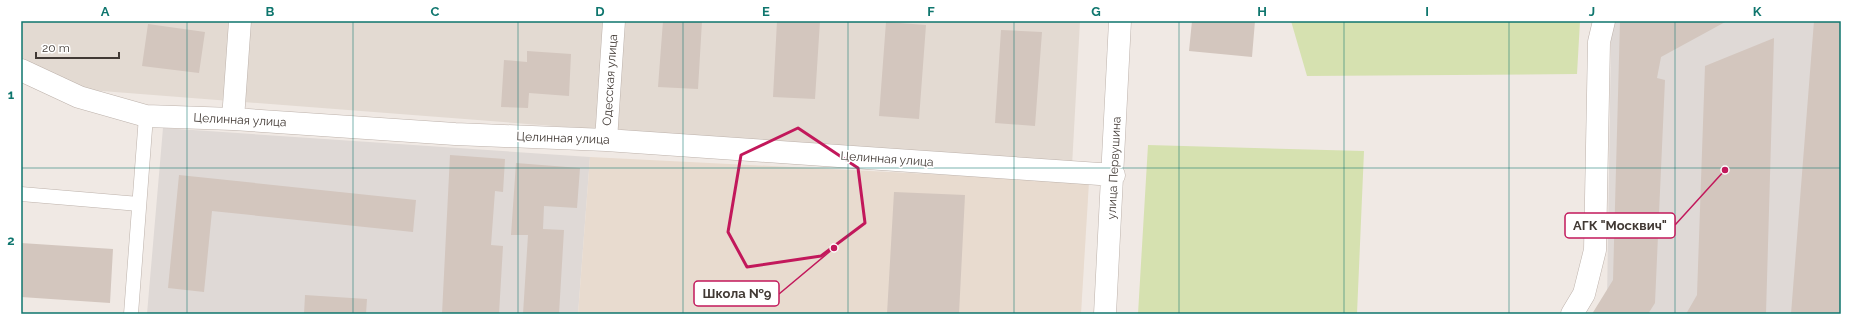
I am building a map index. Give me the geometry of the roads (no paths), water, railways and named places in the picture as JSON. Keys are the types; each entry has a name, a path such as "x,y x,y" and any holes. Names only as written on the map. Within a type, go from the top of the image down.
{"street":[{"path":"233,119 240,21"},
{"name":"Одесская улица","path":"606,140 614,21"},
{"name":"улица Первушина","path":"1106,314 1114,175 1120,21"},
{"path":"1572,314 1584,294 1595,250 1599,42 1604,21"},
{"name":"Целинная улица","path":"21,70 79,98 146,116 233,119 455,134 606,140 1114,175"}],"lane":[{"path":"131,314 146,116"},
{"path":"21,194 139,204"}],"place":[{"name":"АГК \"Москвич\"","path":"1725,170"},
{"name":"Школа №9","path":"834,248"}]}
